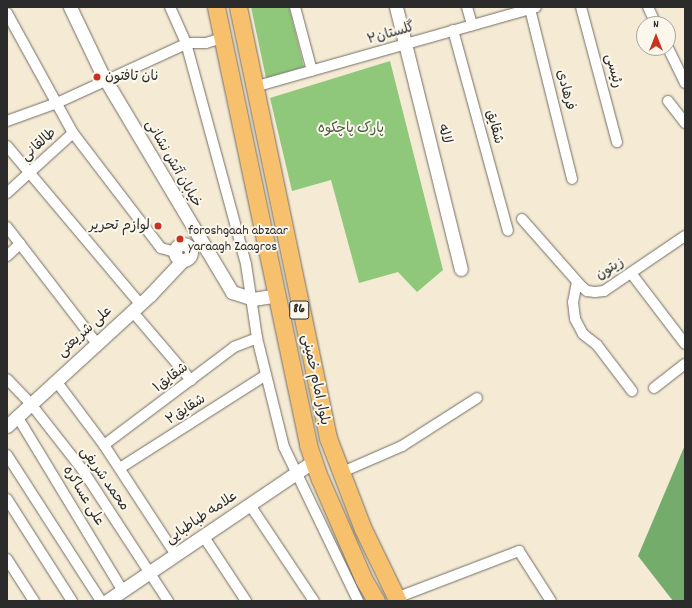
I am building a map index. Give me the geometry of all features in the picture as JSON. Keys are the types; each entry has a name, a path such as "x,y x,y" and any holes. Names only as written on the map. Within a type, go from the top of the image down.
{"main road":[{"name":"بلوار امام خمینی","path":"216,7 303,419 314,461 364,580 376,601"},
{"name":"بلوار امام خمینی","path":"238,7 320,408 340,473 382,571 397,599"},
{"path":"278,295 296,292"}],"street":[{"name":"خیابان آتش نشانی","path":"70,7 106,82 212,261 232,292 253,299 278,295"},
{"path":"170,7 186,43 246,264 253,299 257,338 284,447 358,601"},
{"path":"295,7 312,71"},
{"name":"لاله","path":"396,7 461,269"},
{"path":"467,7 472,25"},
{"name":"رئیسی","path":"581,7 617,142"},
{"name":"گلستان۲","path":"254,87 533,8"},
{"name":"فرهادی","path":"533,8 572,179"},
{"path":"7,14 73,133 161,248 212,261"},
{"name":"شقایق","path":"453,30 508,230"},
{"path":"7,121 57,103 106,82 186,43 206,43 222,38"},
{"path":"672,56 685,83"},
{"path":"668,102 685,123"},
{"name":"طالقانی","path":"7,193 73,133"},
{"path":"7,146 136,308 191,380"},
{"name":"زیتون","path":"522,219 577,282 587,291 604,291 685,236"},
{"path":"184,253 190,224"},
{"path":"7,227 97,344"},
{"path":"7,256 20,244"},
{"name":"علی شریعتی","path":"7,426 136,308 184,253"},
{"path":"631,273 685,344"},
{"path":"577,282 573,302 575,319 583,334 597,345 632,391"},
{"name":"شقایق۱","path":"104,445 234,347 257,338"},
{"path":"654,388 685,364"},
{"name":"شقایق۲","path":"120,468 266,375"},
{"name":"محمد شریفی","path":"7,379 31,404 82,469 168,601"},
{"path":"56,381 120,468 176,555"},
{"path":"340,473 402,446 477,398"},
{"name":"علی عساکره","path":"17,416 122,590"},
{"path":"7,455 101,601"},
{"name":"علامه طباطبایی","path":"107,601 204,537 314,461"},
{"path":"7,499 72,601"},
{"path":"250,505 314,601"},
{"path":"204,537 246,601"},
{"path":"397,599 519,551 551,601"},
{"path":"7,559 34,601"}],"green space":[{"path":"251,7 289,7 304,67 266,78"},
{"name":"پارک پاچکوه","path":"390,61 443,270 417,292 398,272 359,283 331,180 292,191 270,98"},
{"path":"685,445 685,601 673,601 638,556"}],"place":[{"name":"نان تافتون","path":"97,77"},
{"name":"لوازم تحریر","path":"158,226"},
{"name":"foroshgaah abzaar yaraagh Zaagros","path":"180,239"}]}
